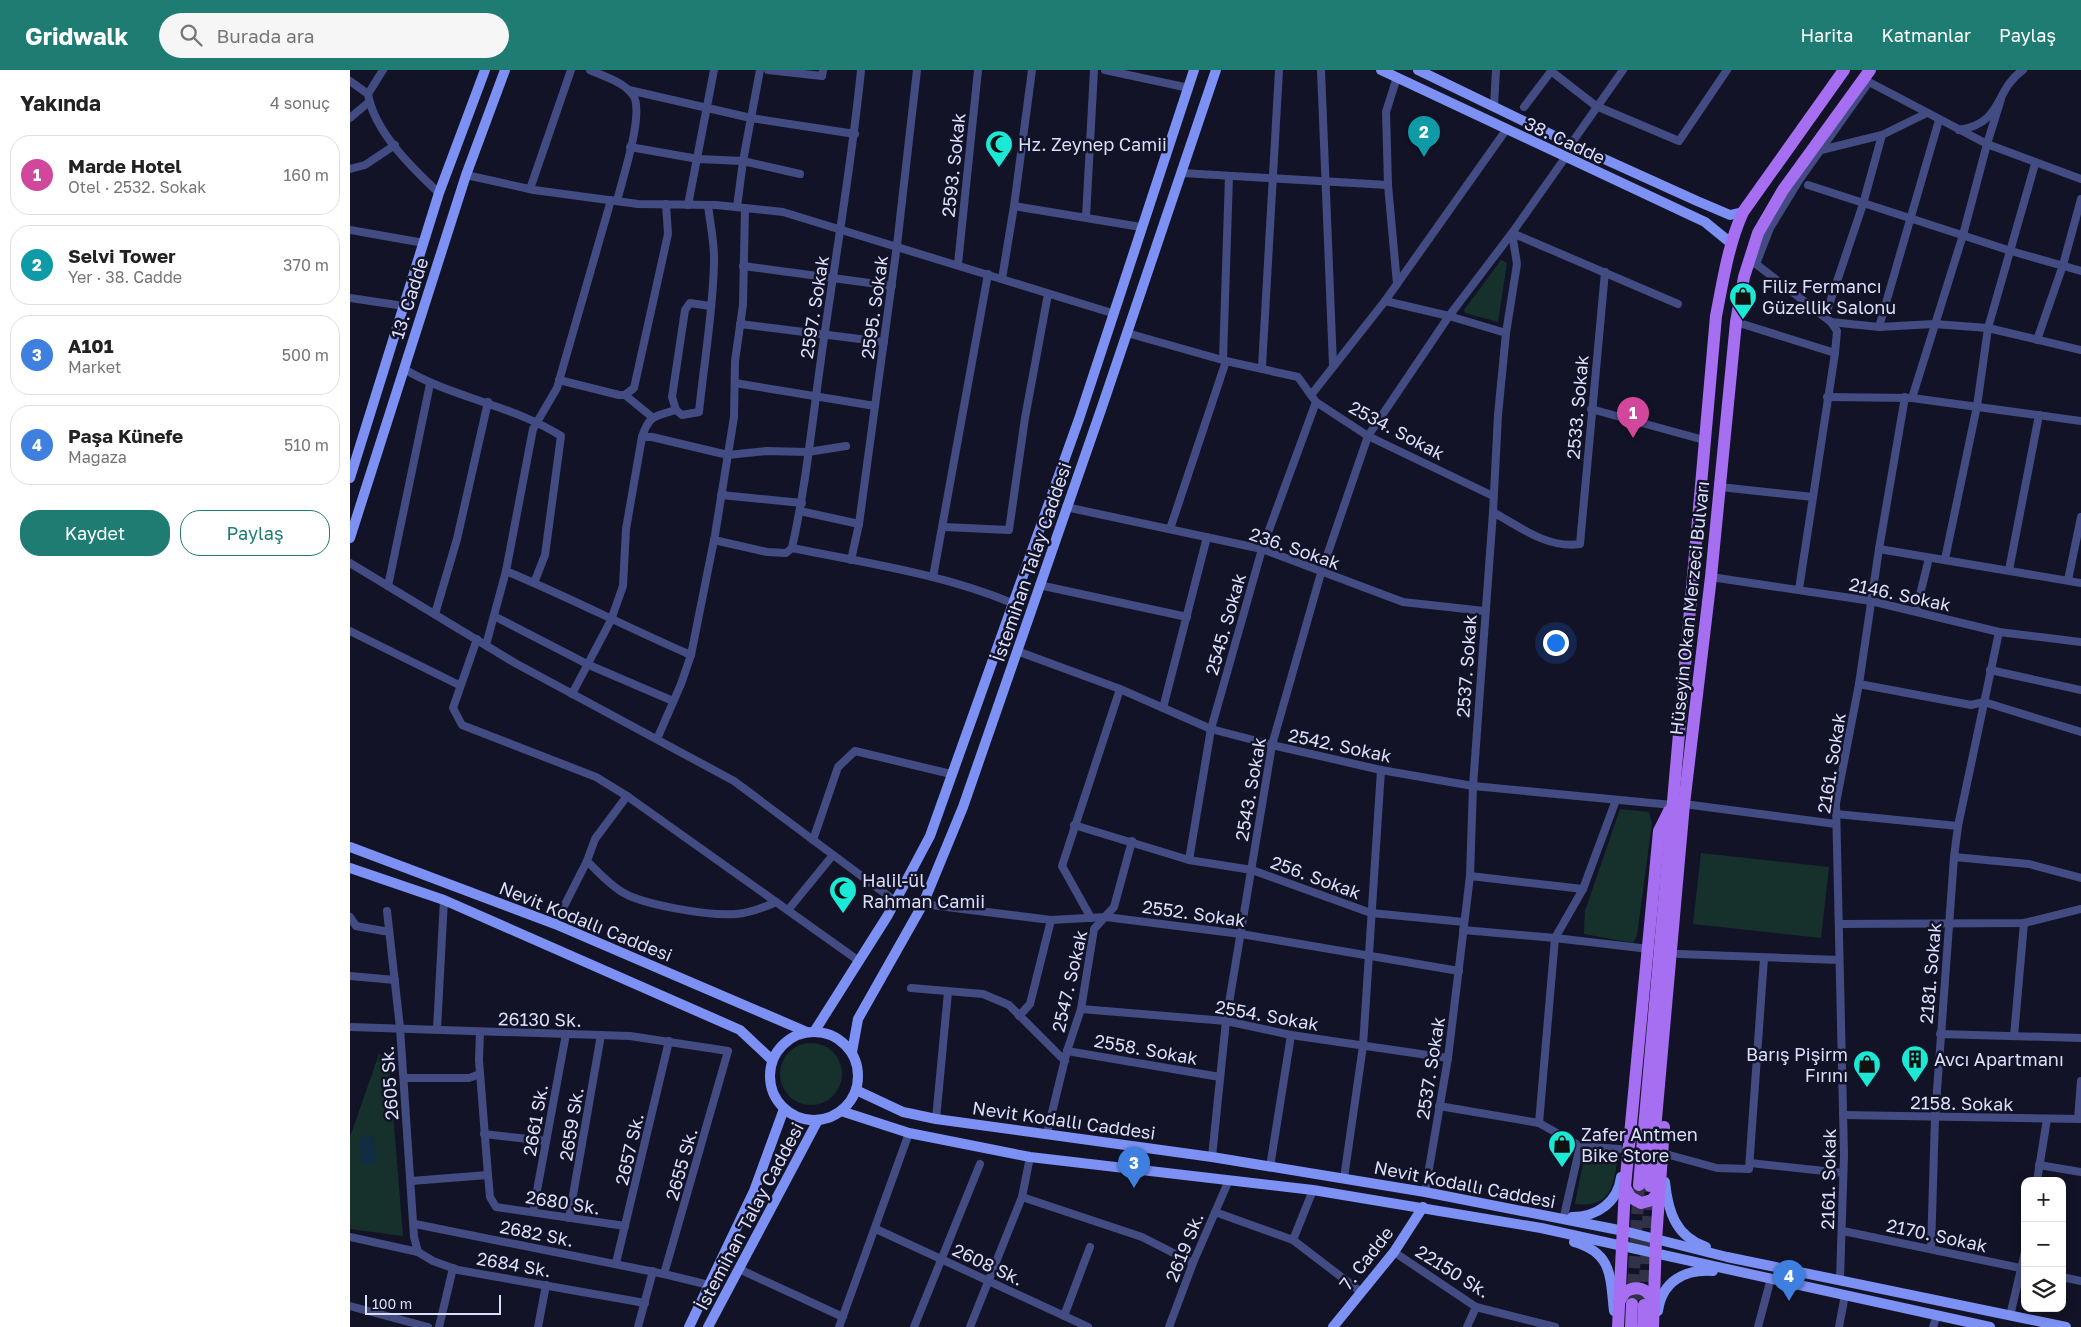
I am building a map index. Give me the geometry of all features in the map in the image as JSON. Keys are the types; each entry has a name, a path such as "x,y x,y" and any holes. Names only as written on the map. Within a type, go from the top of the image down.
{"main road":[{"name":"13. Cadde","path":"350,478 439,193 485,70"},
{"name":"13. Cadde","path":"350,538 466,175 505,70"},
{"name":"İstemihan Talay Caddesi","path":"810,1032 860,961 930,836 1079,419 1112,313 1194,70"},
{"name":"İstemihan Talay Caddesi","path":"852,1052 858,1019 923,904 963,807 1216,70"},
{"name":"38. Cadde","path":"1381,70 1565,158 1705,222 1732,244"},
{"name":"38. Cadde","path":"1418,70 1571,144 1730,215 1743,212"},
{"name":"Hüseyin Okan Merzeci Bulvarı","path":"1649,1187 1704,440 1716,316 1732,244 1743,212 1844,70"},
{"name":"Hüseyin Okan Merzeci Bulvarı","path":"1678,805 1711,577 1736,322 1758,233 1783,190 1870,70"},
{"path":"1643,1327 1624,1247 1626,1187 1659,831 1678,805 1690,828 1662,1155 1666,1201 1675,1224 1693,1241 1727,1257"},
{"name":"Nevit Kodallı Caddesi","path":"350,847 555,924 810,1032"},
{"path":"351,871 444,900 740,1030 772,1060"},
{"path":"810,1032 832,1036 843,1042 852,1052 857,1064 856,1090 850,1102 841,1111 818,1120 794,1116 784,1109 775,1098 770,1086 769,1071 772,1060 786,1041 810,1032"},
{"name":"Nevit Kodallı Caddesi","path":"856,1090 903,1112 936,1119 1212,1157 1425,1192 1624,1232 1727,1257 1840,1278 2066,1327"},
{"name":"İstemihan Talay Caddesi","path":"689,1327 754,1191 784,1109"},
{"name":"Nevit Kodallı Caddesi","path":"841,1111 908,1133 1030,1157 1313,1190 1541,1228 1990,1327"},
{"name":"İstemihan Talay Caddesi","path":"708,1327 818,1120"},
{"path":"1536,1214 1580,1217 1592,1214 1610,1203 1621,1183 1623,1162 1630,1141"},
{"path":"1631,1327 1637,1304 1656,1253 1649,1187 1662,1155"},
{"path":"1626,1187 1630,1197 1641,1203 1652,1200 1649,1187"},
{"name":"7. Cadde","path":"1333,1327 1394,1252 1423,1207"},
{"path":"1541,1228 1590,1248 1605,1262 1612,1282 1617,1327"},
{"path":"1654,1327 1664,1292 1679,1276 1701,1270 1739,1271"},
{"path":"1617,1327 1637,1304"},
{"path":"1637,1304 1654,1327"}],"street":[{"path":"350,118 369,98 383,70"},
{"path":"530,189 571,70"},
{"path":"590,70 629,90 751,118 855,134"},
{"path":"688,205 714,70"},
{"path":"657,739 691,655 714,540 734,417 743,266 741,208 743,161 760,70"},
{"path":"768,70 822,76 823,70"},
{"name":"2597. Sokak","path":"792,548 801,507 824,333 855,134 861,70"},
{"name":"2595. Sokak","path":"851,560 859,524 892,286 917,70"},
{"name":"2593. Sokak","path":"958,264 978,70"},
{"path":"1002,279 1014,206 1032,70"},
{"path":"1086,217 1094,70"},
{"path":"1104,70 1189,88"},
{"path":"1127,333 1224,361 1262,367 1271,178 1279,70"},
{"path":"1321,70 1333,365"},
{"path":"1494,106 1496,70"},
{"path":"1571,144 1623,70"},
{"path":"1524,108 1552,71 1596,106 1679,141 1727,70"},
{"path":"1958,130 1976,127 1989,117 2015,76 2023,70"},
{"path":"1397,78 1386,112 1388,184 1397,284"},
{"path":"350,81 369,98 371,112 408,163 439,193"},
{"path":"1799,589 1827,397 1836,353 1837,331 1828,320 1751,264 1800,178 1869,82 1986,144 2035,164 2081,179"},
{"path":"486,645 506,571 533,429 557,388 630,147 636,106 634,97 629,90"},
{"name":"2161. Sokak","path":"1840,1278 1843,1231 1843,1115 1836,803 1859,684 1879,549 1909,397 1963,235 1986,144 2001,99"},
{"path":"1821,150 1882,134 1927,114"},
{"path":"1880,326 1939,120"},
{"name":"2545. Sokak","path":"1190,860 1211,729 1262,549 1314,399 1333,365 1385,301 1506,130"},
{"path":"1828,320 1882,134"},
{"path":"350,169 364,166 395,145"},
{"path":"630,147 698,158 743,161 800,174"},
{"path":"1565,158 1512,233 1678,304"},
{"path":"1945,559 1977,406 1988,328 2035,164"},
{"path":"1182,173 1388,184"},
{"path":"466,175 530,189 614,200 708,205 783,212 897,245 1112,313"},
{"path":"1170,529 1224,361 1230,176"},
{"path":"1808,185 1863,204 1912,217 2011,251 2081,271"},
{"path":"2037,340 2063,265 2081,199"},
{"path":"625,395 634,388 668,234 666,204"},
{"path":"708,205 714,262 710,306 698,412 682,415 676,410 672,397 685,310 690,303 710,306"},
{"path":"1014,206 1141,227"},
{"path":"350,230 424,243"},
{"name":"2543. Sokak","path":"1212,1157 1226,1020 1272,745 1321,573 1368,436 1449,316 1512,233"},
{"name":"2537. Sokak","path":"1425,1192 1448,1058 1470,876 1473,786 1484,611 1506,333 1517,264 1512,233"},
{"path":"743,266 892,286"},
{"name":"2533. Sokak","path":"1493,512 1542,540 1572,545 1580,544 1605,272"},
{"path":"933,577 944,527 988,274"},
{"path":"944,527 1009,530 1025,418 1048,294"},
{"path":"350,298 404,306"},
{"path":"1385,301 1449,316 1506,333"},
{"path":"1828,320 1880,326 1934,324 1988,328 2081,350"},
{"path":"1736,322 1836,353"},
{"path":"740,324 884,342"},
{"name":"2534. Sokak","path":"1262,367 1298,377 1314,399 1368,436 1493,496"},
{"path":"404,369 430,384 488,402 561,436 562,445 546,555 534,583"},
{"path":"559,380 625,395 652,417"},
{"path":"735,383 875,406"},
{"path":"388,586 430,384"},
{"path":"1827,397 1909,397 2081,421"},
{"path":"435,614 457,539 488,402"},
{"path":"1591,409 1704,440"},
{"path":"572,694 589,665 611,620 622,586 626,529 642,437 647,423 652,417 676,410"},
{"path":"2009,570 2039,415"},
{"path":"642,437 652,437 728,455 766,451 808,452 846,446"},
{"path":"1720,487 1813,497"},
{"path":"721,495 801,507 859,524"},
{"name":"236. Sokak","path":"1066,507 1262,549 1321,573 1403,602 1484,611"},
{"path":"2068,580 2081,516"},
{"path":"1164,708 1207,537"},
{"path":"714,540 767,552 786,553 792,548 933,577 990,594 1012,603"},
{"path":"1879,549 2081,583"},
{"path":"1916,611 1929,558"},
{"path":"350,564 572,694 734,781 895,901"},
{"path":"506,571 563,594 611,620 691,655"},
{"name":"2146. Sokak","path":"1711,577 1871,601 1999,632 2081,642"},
{"path":"1039,585 1187,617"},
{"path":"494,616 589,665 673,701"},
{"path":"350,631 459,685"},
{"name":"2181. Sokak","path":"1931,1248 1935,1118 1954,856 1958,826 1999,632"},
{"path":"477,639 452,708 462,725 596,777 627,796 860,961"},
{"name":"2542. Sokak","path":"1017,651 1120,689 1211,729 1381,770 1473,786 1678,805 1836,824"},
{"path":"1990,670 2081,690"},
{"path":"1859,684 1971,705 1984,702 2081,732"},
{"path":"1091,918 1062,866 1120,689"},
{"path":"813,840 838,767 855,751 868,752 951,774"},
{"path":"1344,1178 1363,1046 1381,770"},
{"path":"555,924 587,861 595,839 627,796"},
{"path":"1539,1123 1555,938 1583,889 1616,800"},
{"path":"1836,814 1958,826"},
{"name":"256. Sokak","path":"1074,825 1190,860 1252,870 1371,912 1464,922"},
{"name":"2547. Sokak","path":"1047,1133 1067,1051 1081,1009 1094,929 1114,907 1132,841"},
{"path":"788,910 833,855"},
{"path":"1954,856 2029,864 2081,878"},
{"path":"587,861 620,891 644,901 672,908 735,915 759,910 776,902"},
{"path":"1470,876 1583,889"},
{"path":"436,1030 444,900"},
{"name":"2552. Sokak","path":"923,904 1051,920 1106,917 1240,934 1459,971"},
{"path":"1839,924 2024,923 2081,909"},
{"name":"2605 Sk.","path":"387,912 400,1028 415,1224 414,1237 418,1252"},
{"path":"350,917 356,926 389,932"},
{"path":"1019,1016 1030,1004 1051,920"},
{"path":"2014,1036 2024,923"},
{"path":"1463,930 1649,949"},
{"path":"1679,954 1839,960"},
{"path":"1749,1166 1764,958"},
{"path":"350,976 395,980"},
{"path":"912,988 983,994 1009,1005 1065,1061"},
{"path":"936,1119 948,992"},
{"name":"2554. Sokak","path":"1081,1009 1226,1020 1291,1035 1448,1058"},
{"name":"26130 Sk.","path":"350,1027 601,1035 669,1041 728,1051"},
{"path":"411,1181 488,1175 480,1074 480,1032"},
{"name":"2661 Sk.","path":"533,1212 566,1034"},
{"path":"1940,1034 2081,1038"},
{"name":"2659 Sk.","path":"570,1218 601,1035"},
{"path":"1270,1167 1291,1035"},
{"name":"2657 Sk.","path":"616,1263 669,1041"},
{"name":"2655 Sk.","path":"664,1274 728,1051"},
{"name":"2558. Sokak","path":"1067,1051 1220,1078"},
{"path":"404,1078 469,1078 480,1074"},
{"path":"2079,1119 2081,1081"},
{"path":"1439,1106 1539,1123 1580,1146 1619,1148"},
{"name":"2158. Sokak","path":"1843,1115 2079,1119"},
{"path":"2038,1177 2047,1119"},
{"path":"839,1327 876,1229 908,1133"},
{"path":"484,1134 546,1141"},
{"path":"1564,1216 1580,1146"},
{"path":"1662,1155 1717,1168 1749,1166 1843,1173"},
{"path":"970,1327 1022,1197 1030,1157"},
{"path":"914,1327 980,1164"},
{"path":"2040,1165 2081,1172"},
{"name":"2680 Sk.","path":"488,1175 490,1198 496,1207 626,1226"},
{"name":"2619 Sk.","path":"1169,1327 1193,1263 1229,1180"},
{"path":"1293,1240 1313,1190"},
{"path":"1022,1197 1142,1237 1193,1263"},
{"path":"1215,1212 1293,1240 1361,1292"},
{"name":"2682 Sk.","path":"415,1224 653,1271"},
{"name":"2608 Sk.","path":"876,1229 1088,1327"},
{"name":"2170. Sokak","path":"1843,1231 1931,1248 2021,1269"},
{"name":"2684 Sk.","path":"350,1237 418,1252 433,1261 453,1268 645,1303"},
{"path":"1064,1316 1090,1247"},
{"name":"22150 Sk.","path":"1394,1252 1476,1307 1538,1325 1556,1327"},
{"path":"439,1327 453,1268"},
{"path":"739,1269 843,1316"},
{"path":"638,1327 653,1271 709,1286"},
{"path":"2010,1316 2021,1276"},
{"path":"1758,1327 1771,1278"},
{"path":"2066,1278 2081,1281"},
{"path":"538,1327 546,1285"},
{"path":"1839,1327 1845,1295"},
{"path":"350,1306 428,1327"},
{"path":"1468,1327 1476,1307"},
{"path":"1933,1327 1936,1315"}],"green space":[{"path":"1501,260 1507,263 1498,322 1465,313 1464,310"},
{"path":"1620,809 1649,812 1652,823 1637,935 1633,943 1584,934 1585,911"},
{"path":"1701,853 1829,867 1821,938 1693,924"},
{"path":"805,1043 817,1043 833,1052 840,1062 842,1074 840,1086 833,1096 817,1105 805,1105 794,1100 785,1091 780,1080 780,1068 785,1057 794,1048"},
{"path":"379,1054 389,1064 403,1236 350,1229 350,1137"},
{"path":"1585,1153 1618,1156 1612,1185 1604,1198 1597,1202 1575,1204"}],"water":[{"path":"373,1136 377,1163 362,1165 359,1138"}],"tunnel":[{"path":"1632,1304 1639,1185"},
{"path":"1644,1300 1650,1186"}],"place":[{"name":"Selvi Tower","path":"1424,157"},
{"name":"Hz. Zeynep Camii","path":"999,168"},
{"name":"Filiz Fermancı Güzellik Salonu","path":"1743,320"},
{"name":"Marde Hotel","path":"1633,438"},
{"name":"Halil-ül Rahman Camii","path":"843,914"},
{"name":"Avcı Apartmanı","path":"1915,1083"},
{"name":"Barış Pişirm Fırını","path":"1867,1088"},
{"name":"Zafer Antmen Bike Store","path":"1562,1168"},
{"name":"A101","path":"1134,1188"},
{"name":"Paşa Künefe","path":"1789,1301"}]}
